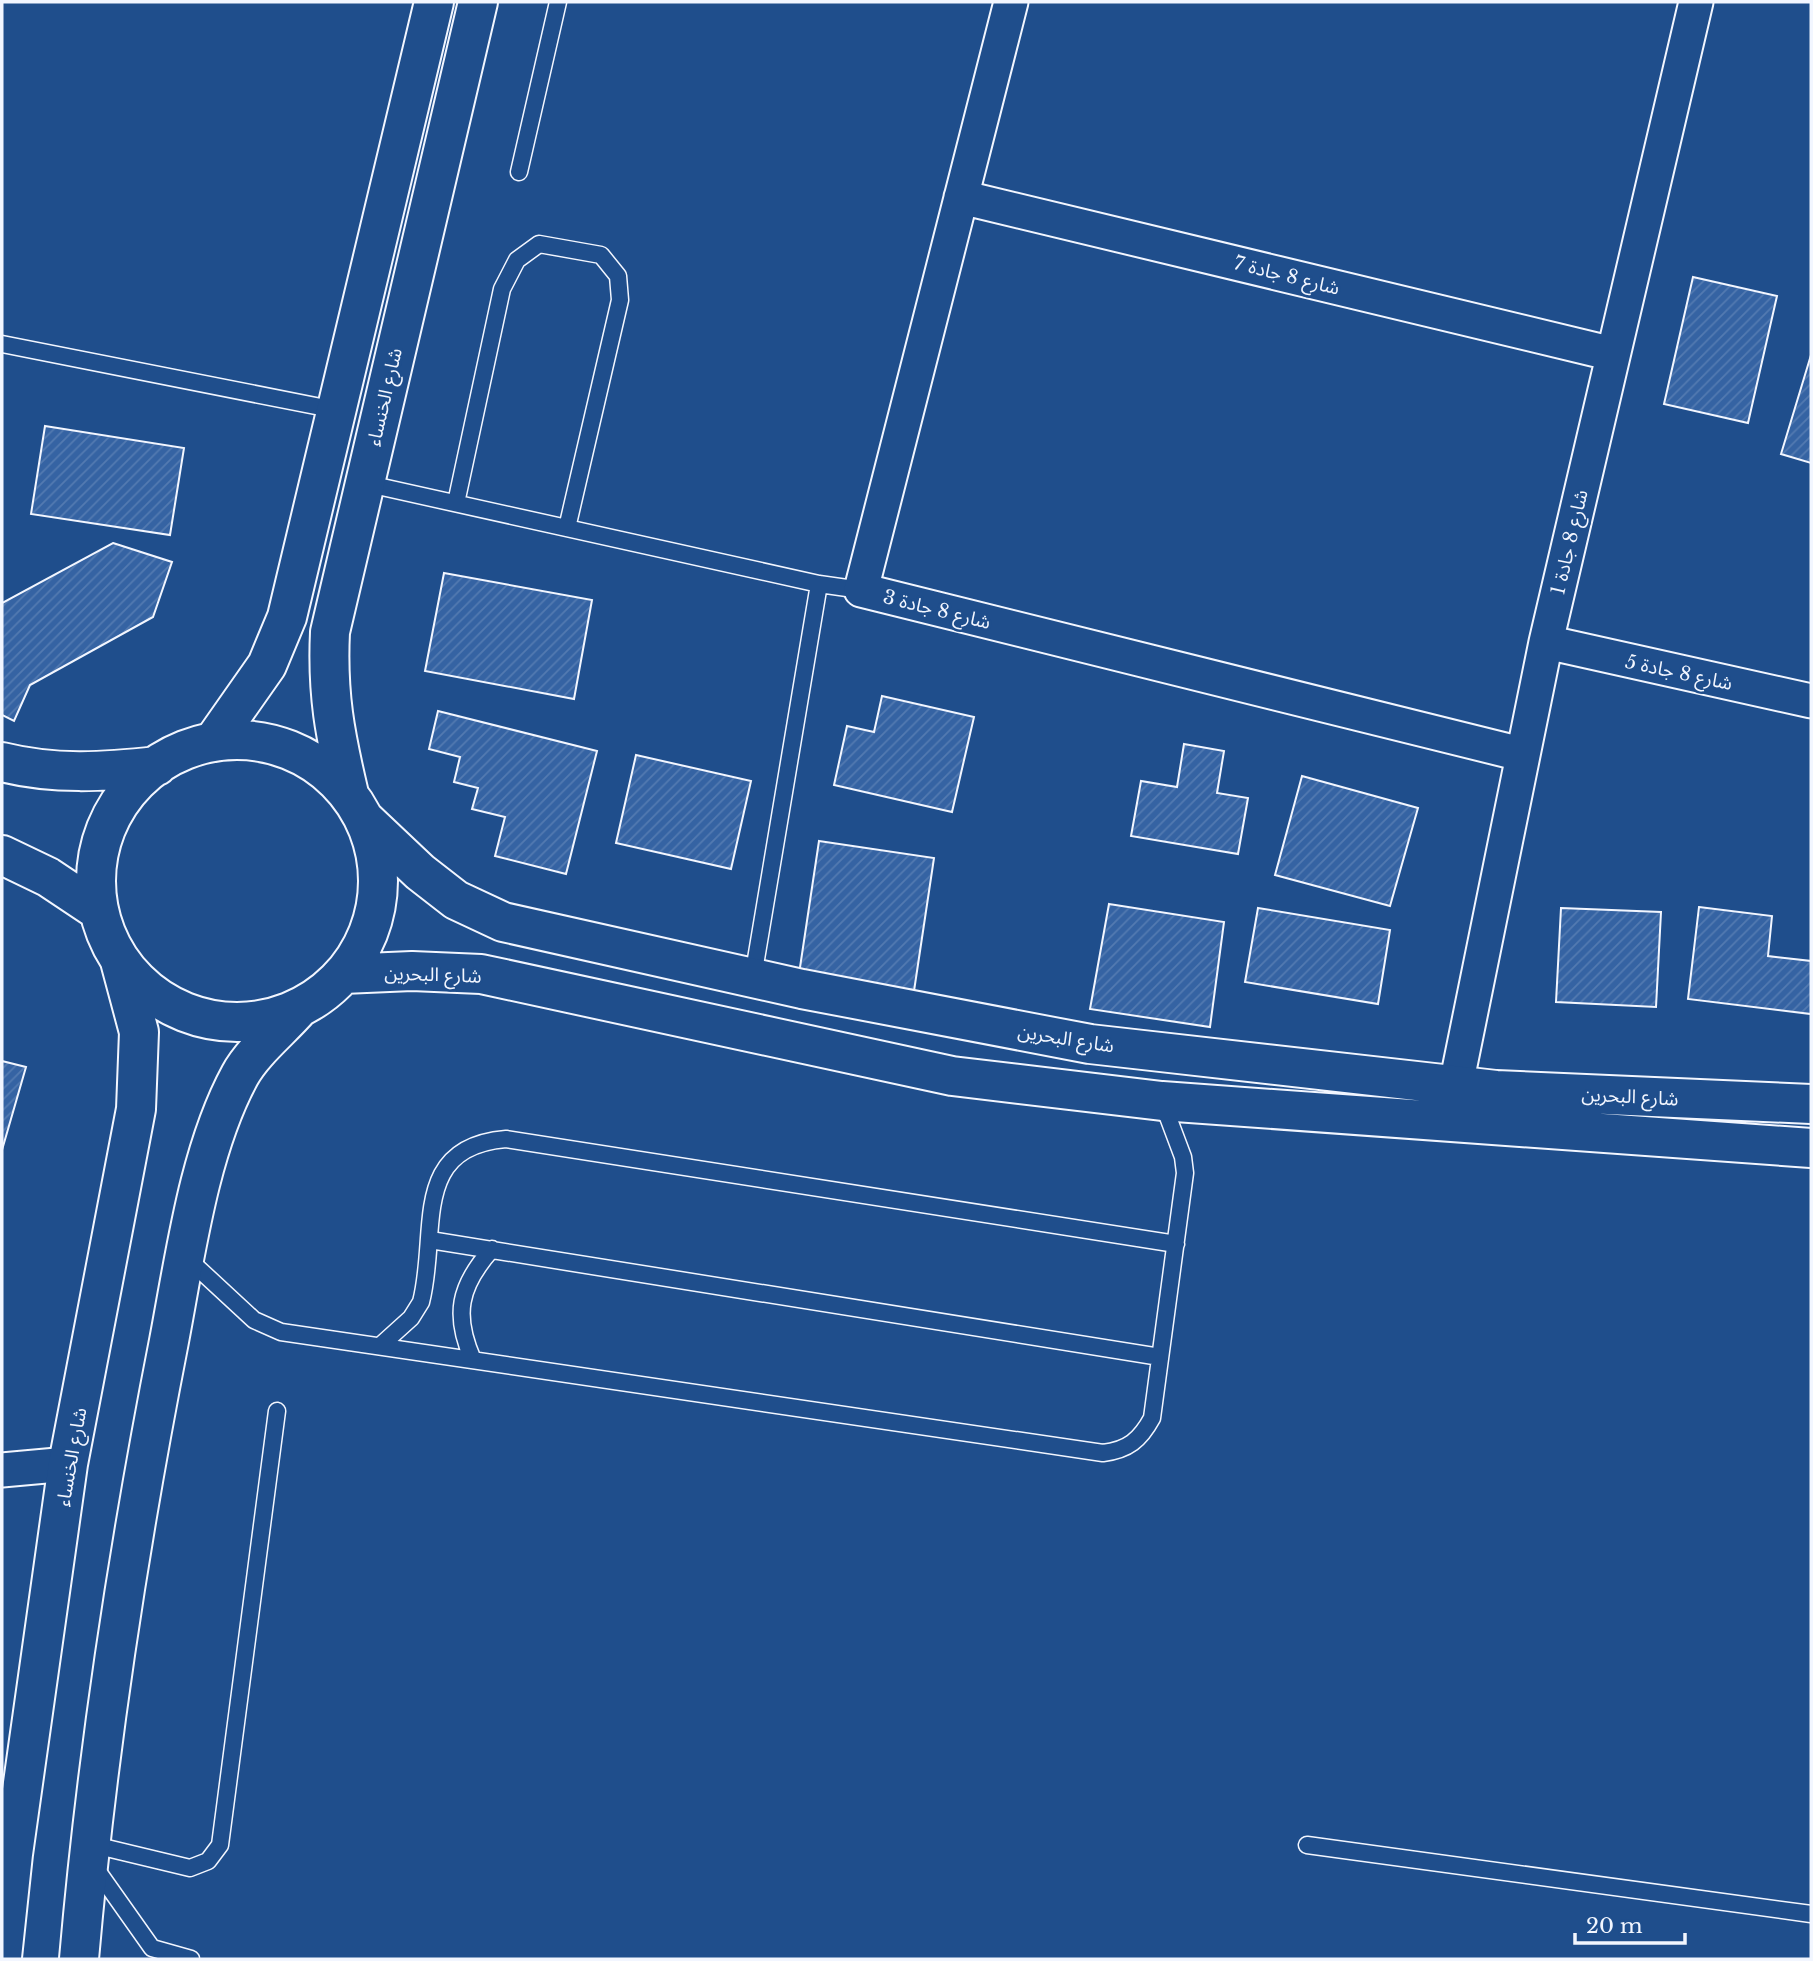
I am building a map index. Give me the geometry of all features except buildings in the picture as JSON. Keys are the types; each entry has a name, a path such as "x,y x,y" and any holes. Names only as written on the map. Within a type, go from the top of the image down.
{"street":[{"path":"213,742 267,665 287,618 339,411 434,2"},
{"name":"شارع الخنساء","path":"299,1008 323,993 343,974 366,940 377,900 377,859 357,807 332,723 327,680 330,632 478,2"},
{"name":"شارع 8 جادة 3","path":"1011,2 861,590 1521,754"},
{"name":"شارع 8 جادة 1","path":"1456,1085 1521,754 1696,2"},
{"name":"شارع 8 جادة 7","path":"961,197 1613,354"},
{"name":"شارع 8 جادة 5","path":"1546,642 1811,701"},
{"name":"شارع البحرين","path":"157,766 183,751 213,742 251,741 289,749 322,767 420,872 456,900 503,922 753,977 1090,1044 1496,1090 1811,1104"},
{"path":"2,762 37,771 101,772 157,766"},
{"path":"157,766 127,794 106,830 96,870 99,911 120,961 147,991 182,1012 221,1021 234,1021 261,1020 299,1008"},
{"path":"2,855 48,877 99,911"},
{"name":"شارع الخنساء","path":"2,1957 13,1854 68,1464 136,1109 139,1032 120,961"},
{"name":"شارع البحرين","path":"343,974 412,971 481,974 952,1076 1162,1101 1811,1147"},
{"path":"79,1959 89,1850 142,1479 185,1256 213,1137 241,1073 299,1008"},
{"path":"2,1470 68,1464"}],"lane":[{"path":"519,172 558,2"},
{"path":"456,503 502,289 517,260 539,244 601,255 618,276 620,300 568,528"},
{"path":"2,344 339,411"},
{"path":"364,483 819,584 861,590"},
{"path":"753,977 819,584"},
{"path":"185,1256 254,1320 268,1328 1103,1453 1118,1451 1135,1443 1152,1418 1176,1244 1184,1165 1162,1101"},
{"path":"380,1346 411,1318 421,1302 437,1180 448,1161 472,1146 506,1139 1176,1244"},
{"path":"430,1240 1160,1357"},
{"path":"473,1360 464,1338 461,1313 464,1289 475,1267 492,1249"},
{"path":"89,1850 190,1868 208,1861 220,1845 277,1411"},
{"path":"1307,1845 1811,1914"},
{"path":"89,1850 152,1948 191,1959"}]}
